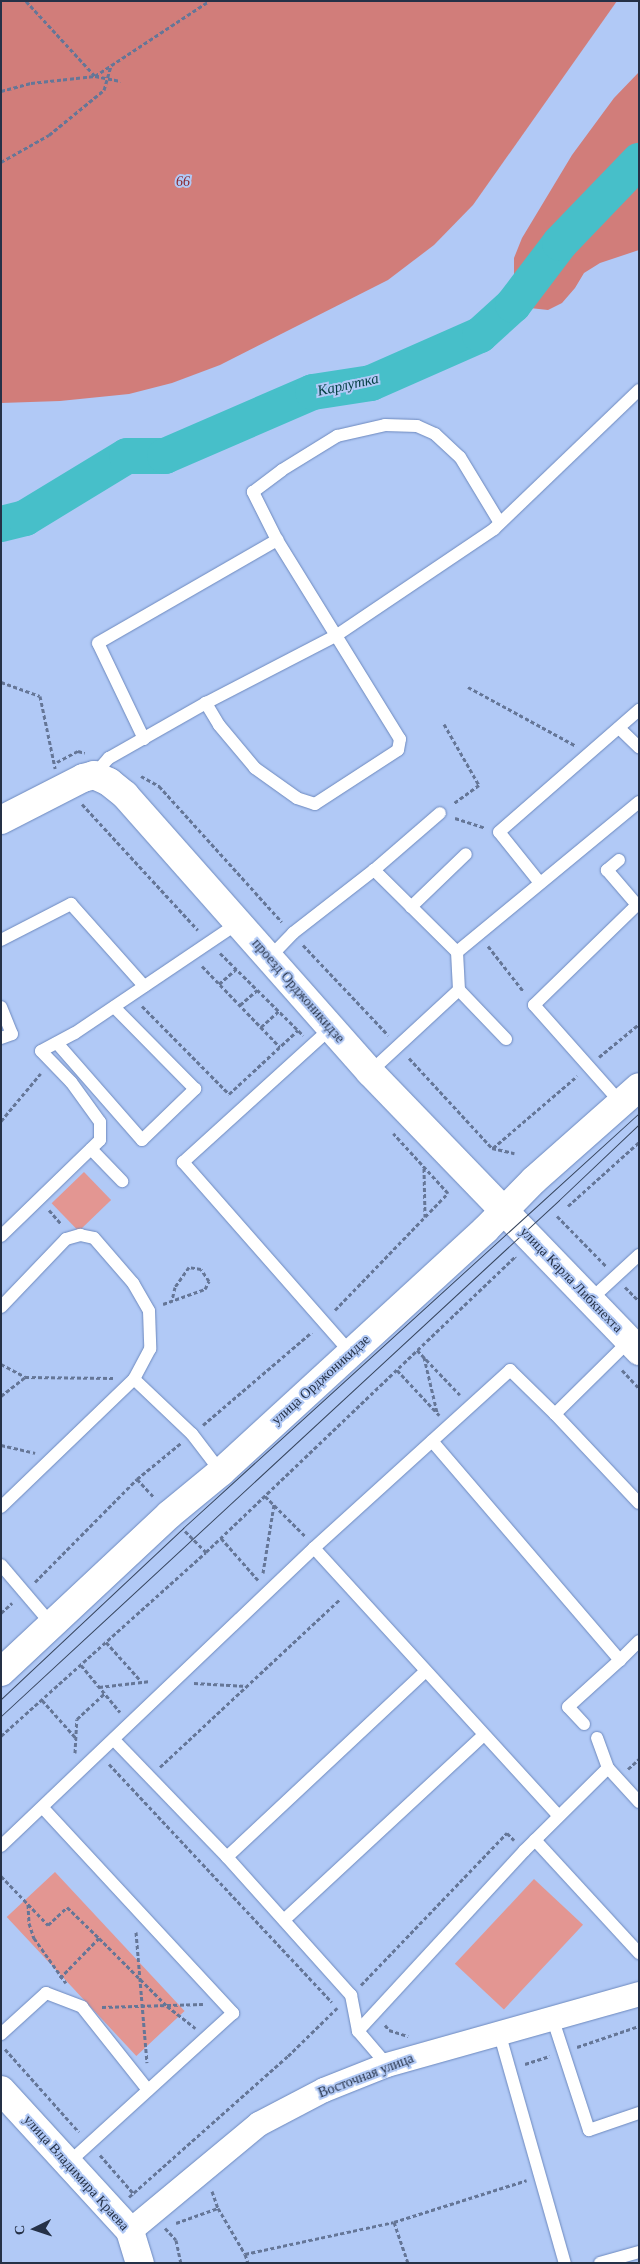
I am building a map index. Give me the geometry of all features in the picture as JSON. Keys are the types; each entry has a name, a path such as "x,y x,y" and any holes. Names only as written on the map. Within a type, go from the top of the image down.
{"main road":[{"path":"1,820 83,778 94,775"},
{"name":"проезд Орджоникидзе","path":"94,775 109,782 125,795 370,1072 503,1210"},
{"name":"улица Орджоникидзе","path":"1,1672 170,1514 221,1472 484,1230 503,1210 630,1095"},
{"name":"улица Карла Либкнехта","path":"503,1210 634,1346"},
{"name":"улица Владимира Краева","path":"1,2090 121,2221 140,2263"}],"street":[{"name":"Восточная улица","path":"121,2221 204,2169 259,2124 324,2090 387,2065 429,2052 639,1994"}],"lane":[{"path":"94,775 109,758 206,703 337,635 500,523 639,390"},
{"path":"206,703 219,725 255,768 297,798 315,804 398,750 400,739 278,540 253,492 282,470 337,436 385,425 417,426 435,434 460,457 500,523"},
{"path":"144,739 98,643 278,540"},
{"path":"540,883 498,832 639,710"},
{"path":"619,728 639,748"},
{"path":"457,952 639,802"},
{"path":"269,958 293,933 374,870 440,813"},
{"path":"411,907 466,854"},
{"path":"618,860 607,870 638,904 534,1005 588,1067 630,1095"},
{"path":"374,870 457,952 459,990 506,1039"},
{"path":"1,940 71,904 144,986"},
{"path":"1,1236 100,1140 100,1122 71,1082 41,1051 75,1033 238,923"},
{"path":"370,1072 459,990"},
{"path":"1,1007 12,1034 1,1038"},
{"path":"57,1043 142,1140 195,1089 114,1007"},
{"path":"331,1028 184,1162 350,1353"},
{"path":"91,1149 122,1181"},
{"path":"1,1308 66,1239 80,1235 94,1238 133,1284 149,1311 150,1349 134,1379 1,1507"},
{"path":"590,1300 638,1258"},
{"path":"556,1414 634,1346"},
{"path":"1,1846 315,1547 510,1370 556,1414 639,1503"},
{"path":"134,1379 192,1434 221,1472"},
{"path":"432,1441 620,1660"},
{"path":"315,1547 351,1589 559,1816"},
{"path":"1,1565 52,1625"},
{"path":"584,1724 568,1707 639,1641"},
{"path":"227,1857 426,1671"},
{"path":"284,1920 484,1735"},
{"path":"597,1738 608,1768 639,1802"},
{"path":"114,1740 227,1857 351,1995 358,2031 387,2065"},
{"path":"358,2031 535,1840 608,1768"},
{"path":"43,1808 233,2013 68,2163"},
{"path":"535,1840 639,1953"},
{"path":"1,2034 46,1993 82,2008 148,2090"},
{"path":"552,2018 589,2130 639,2113"},
{"path":"499,2032 565,2263"},
{"path":"600,2263 639,2252"}],"path":[{"path":"26,1 95,76"},
{"path":"95,76 209,1"},
{"path":"1,162 49,135 104,90 112,66"},
{"path":"1,91 31,83 95,76 121,81"},
{"path":"468,687 590,754"},
{"path":"440,813 479,785 444,724"},
{"path":"440,813 498,832"},
{"path":"479,934 534,1005"},
{"path":"191,954 280,1047"},
{"path":"219,984 236,969"},
{"path":"240,1005 257,990"},
{"path":"131,995 229,1094 298,1030"},
{"path":"261,1027 279,1011"},
{"path":"514,1153 492,1148 639,1024"},
{"path":"1,1121 44,1070"},
{"path":"568,1206 639,1142"},
{"path":"424,1167 425,1217"},
{"path":"1,1613 25,1592 137,1479 324,1322 448,1193"},
{"path":"39,1200 73,1237"},
{"path":"558,1216 639,1301"},
{"path":"1,1736 220,1538 515,1257"},
{"path":"149,1311 172,1300 205,1289 209,1280 201,1269 189,1267 175,1287 172,1300"},
{"path":"417,1350 471,1406"},
{"path":"424,1357 437,1413"},
{"path":"1,1364 26,1377 134,1379"},
{"path":"397,1370 449,1425"},
{"path":"1,1396 26,1377"},
{"path":"1,1445 53,1457"},
{"path":"265,1496 315,1547"},
{"path":"220,1538 262,1584 274,1504"},
{"path":"136,1793 150,1777 351,1589"},
{"path":"106,1642 156,1698"},
{"path":"81,1665 130,1724"},
{"path":"73,1779 77,1719 105,1694"},
{"path":"42,1700 76,1738"},
{"path":"104,1759 338,2008"},
{"path":"1,1876 48,1925 67,1907 141,1978 167,2006 206,2038"},
{"path":"28,1904 29,1923 34,1938 82,2008 224,2003"},
{"path":"133,1905 144,2007 148,2090"},
{"path":"46,1993 99,1938"},
{"path":"375,2012 389,2030 414,2038 424,2036 429,2052"},
{"path":"121,2221 185,2147 288,2056"},
{"path":"185,2147 204,2169 218,2208 245,2254 248,2263"},
{"path":"245,2254 394,2222 540,2176"},
{"path":"164,2227 218,2208"},
{"path":"394,2222 408,2263"},
{"path":"176,2240 181,2263"}],"shaded area":[{"path":"84,1172 111,1200 79,1231 52,1203"},
{"path":"55,1872 185,2011 136,2056 7,1917"},
{"path":"534,1879 583,1925 504,2010 455,1964"}],"green space":[{"name":"66","path":"1,1 617,1 473,205 434,245 388,280 220,365 172,383 129,394 60,401 1,403"},
{"path":"639,72 639,250 600,263 584,273 575,288 562,303 548,310 530,308 518,297 514,282 514,258 522,238 572,155 614,98"}],"waterway":[{"name":"Карлутка","path":"1,524 25,518 127,456 165,456 313,392 371,383 480,335 513,305 560,243 639,161"}],"tram line":[{"path":"1,1699 183,1528 639,1113"},
{"path":"1,1716 639,1124"}]}
